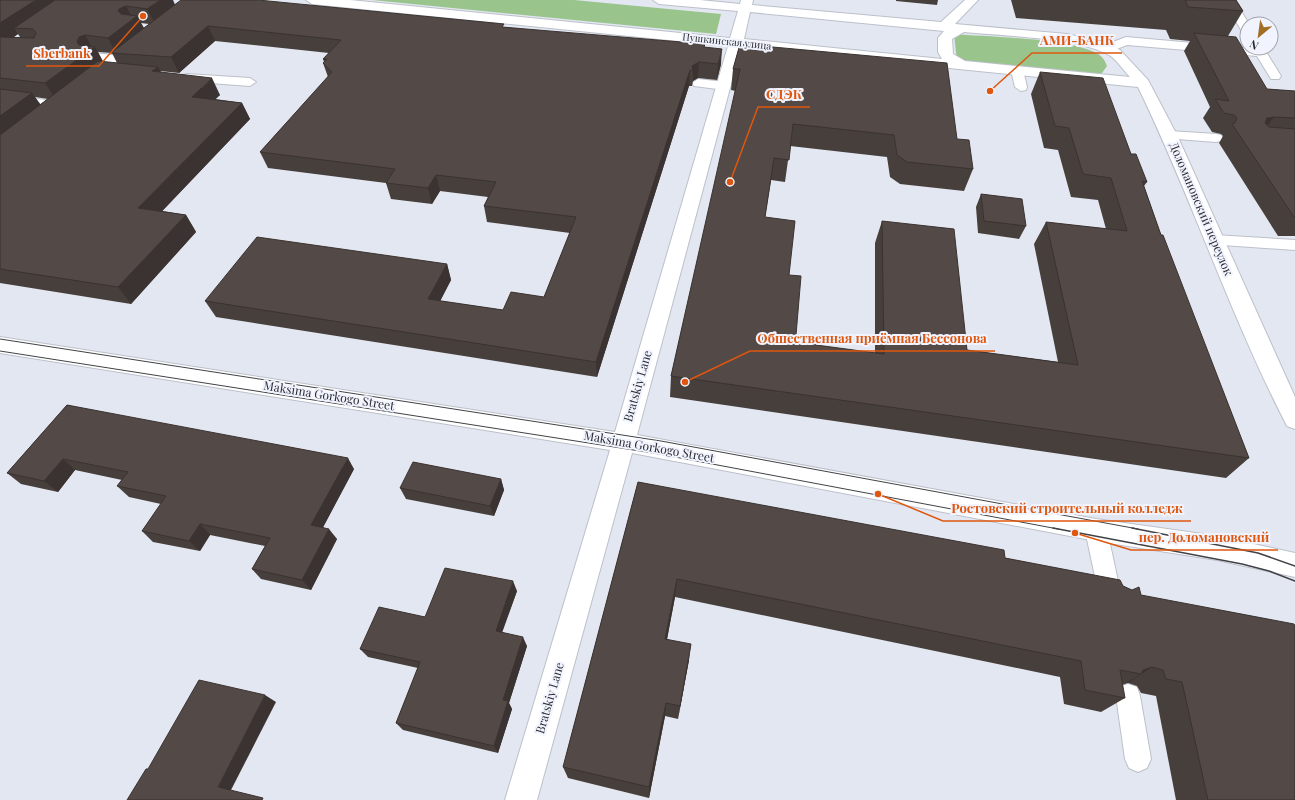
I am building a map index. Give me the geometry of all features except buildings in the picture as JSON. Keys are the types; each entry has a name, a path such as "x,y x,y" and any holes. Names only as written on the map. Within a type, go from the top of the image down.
{"street":[{"name":"Пушкинская улица","path":"312,0 1143,83"},
{"path":"668,0 746,4 963,28"},
{"path":"944,27 972,0"},
{"name":"Bratskiy Lane","path":"521,800 725,86 730,60 737,42 746,4"},
{"path":"960,64 950,61 945,55 945,38 950,33 963,28"},
{"name":"Доломановский переулок","path":"963,28 1084,41 1115,53 1143,83 1169,135 1214,240 1295,420"},
{"path":"106,72 127,56"},
{"path":"1112,80 1119,76 1125,69 1125,63"},
{"path":"43,120 74,96"},
{"name":"Maksima Gorkogo Street","path":"0,345 623,442 1096,530 1217,548 1295,565"}],"lane":[{"path":"1229,1 1239,17"},
{"path":"1107,49 1126,41 1239,49"},
{"path":"94,57 127,56"},
{"path":"1263,56 1275,76"},
{"path":"1017,70 1021,87"},
{"path":"175,78 250,82"},
{"path":"698,84 725,86"},
{"path":"0,98 61,106"},
{"path":"1169,135 1216,138"},
{"path":"1214,240 1295,245"},
{"path":"1096,530 1110,595"},
{"path":"1128,696 1138,759"}],"green space":[{"path":"372,0 574,0 721,14 716,34"},
{"path":"954,34 1050,41 1085,49 1098,54 1104,59 1107,66 1102,73 1095,76 957,62"}],"tram line":[{"path":"0,339 661,441 1138,529"},
{"path":"0,351 659,454 1058,529"},
{"path":"1053,528 1242,564 1269,571 1295,581"},
{"path":"1132,528 1258,553 1295,566"}],"place":[{"name":"Sberbank","path":"143,16"},
{"name":"АМИ-БАНК","path":"990,91"},
{"name":"СДЭК","path":"730,182"},
{"name":"Обшественная приёмная Бессонова","path":"685,382"},
{"name":"Ростовский строительный колледж","path":"878,494"},
{"name":"пер. Доломановский","path":"1075,533"}]}
